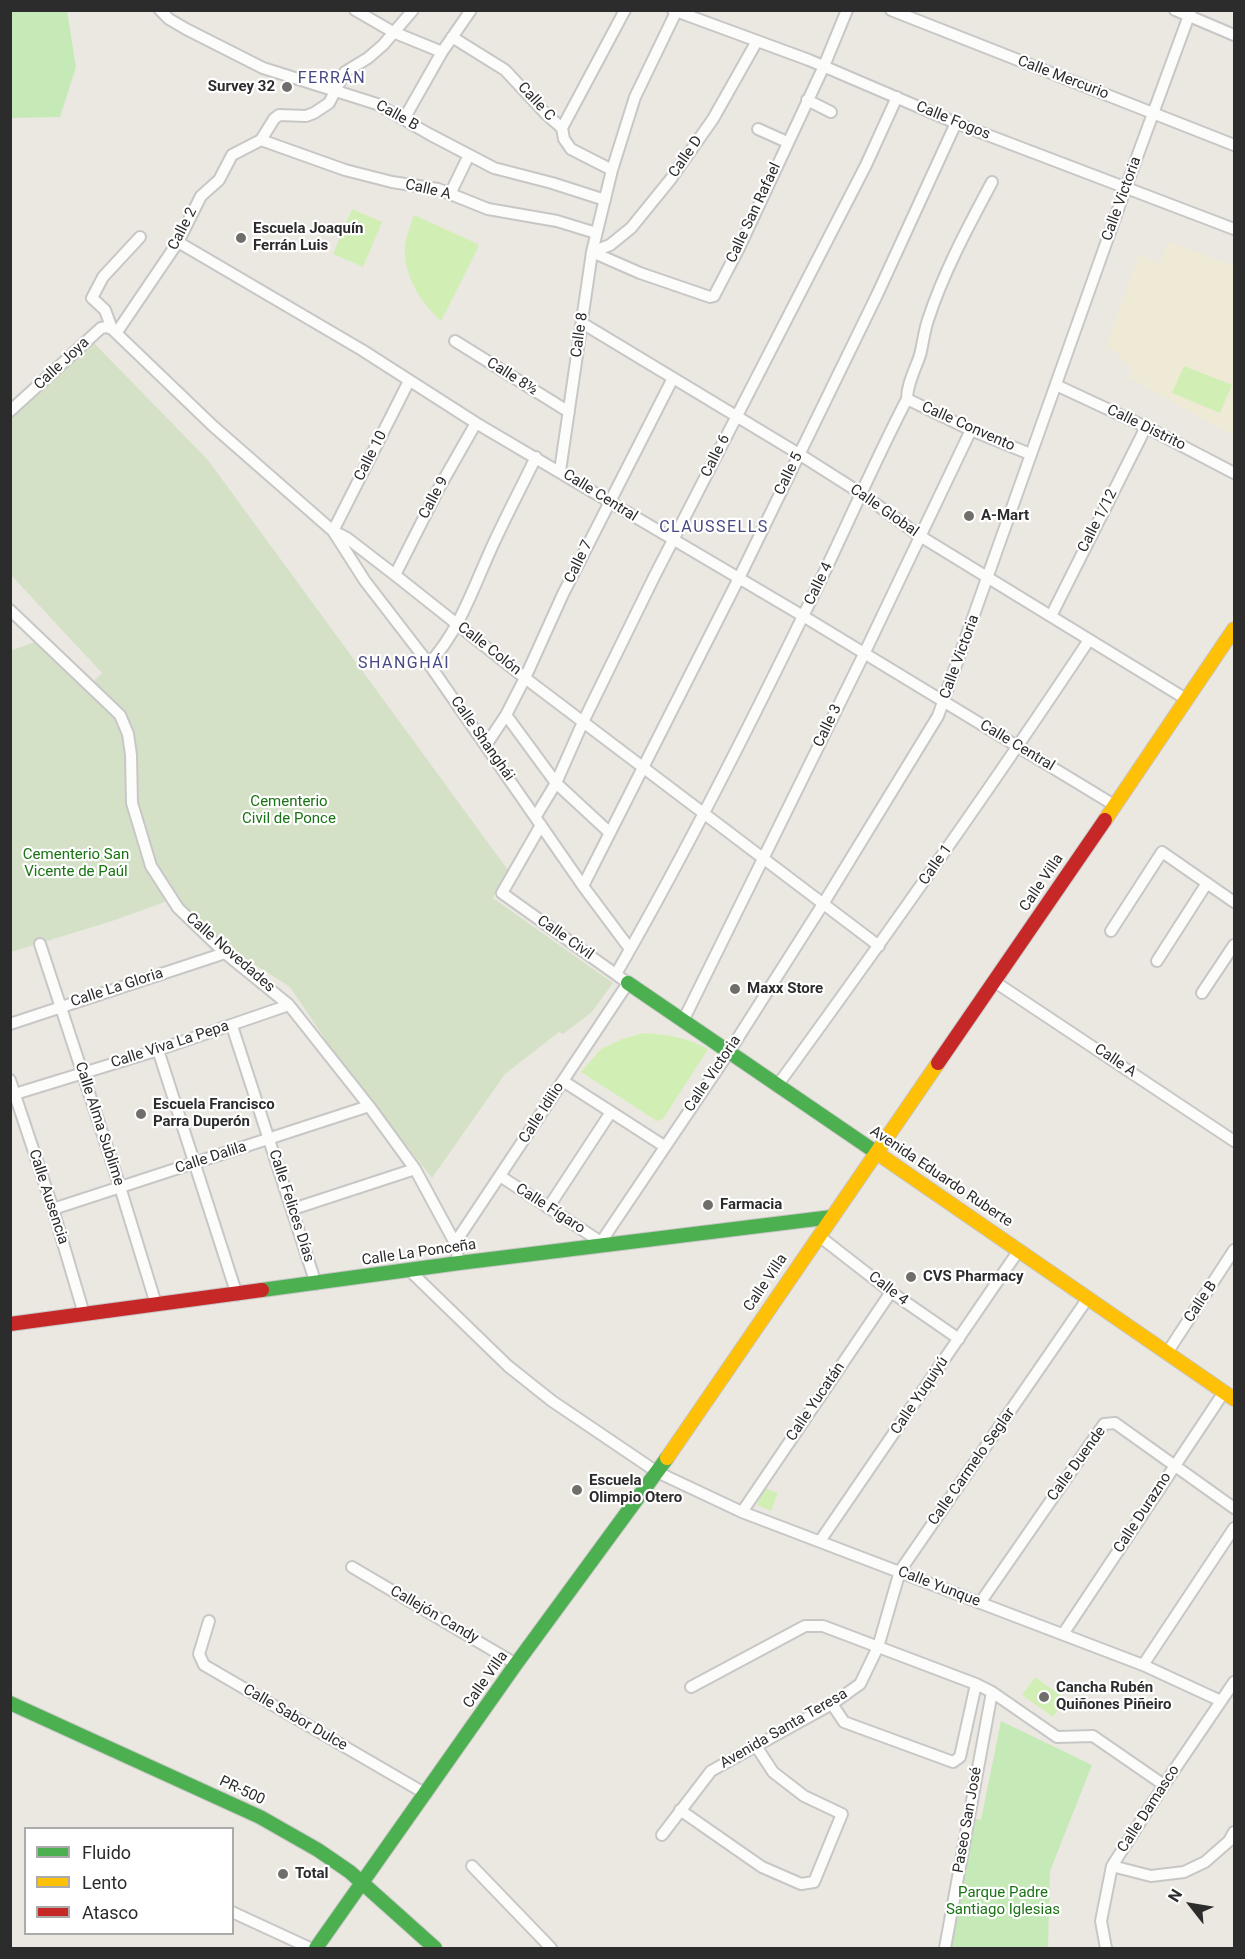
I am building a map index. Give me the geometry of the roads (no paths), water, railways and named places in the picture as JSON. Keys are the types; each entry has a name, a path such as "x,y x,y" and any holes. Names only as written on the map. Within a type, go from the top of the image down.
{"main road":[{"name":"Calle Villa","path":"316,1948 516,1664 657,1472 1234,630"},
{"name":"Avenida Eduardo Ruberte","path":"628,983 1229,1396"},
{"name":"Calle La Ponceña","path":"10,1324 600,1244 832,1216"},
{"name":"PR-500","path":"10,1703 260,1817 336,1861 364,1882 435,1948"}],"street":[{"name":"Calle B","path":"160,10 169,19 186,29 263,68 377,104 429,135 494,168 605,200"},
{"path":"355,10 393,32 442,52"},
{"path":"261,140 279,115 306,116 329,103 345,72 369,58 412,10"},
{"path":"404,119 442,52 471,10"},
{"path":"562,128 625,10"},
{"name":"Calle San Rafael","path":"592,252 685,290 714,296 740,248 824,66 847,10"},
{"name":"Calle Mercurio","path":"891,10 1234,146"},
{"path":"1175,10 1190,13 1234,35"},
{"path":"611,174 635,97 675,11"},
{"name":"Calle Fogos","path":"675,11 824,66 956,123 1234,229"},
{"name":"Calle Victoria","path":"600,1244 729,1052 824,904 938,716 1030,454 1190,13"},
{"name":"Calle C","path":"452,37 506,70 562,128 564,139 571,149 611,174"},
{"name":"Calle D","path":"592,252 610,245 631,228 670,180 713,119 757,41"},
{"name":"Calle 6","path":"502,893 673,540 897,97"},
{"path":"807,100 831,112"},
{"name":"Calle 5","path":"583,886 739,578 877,295 956,123"},
{"path":"758,129 787,142"},
{"name":"Calle A","path":"261,140 345,170 392,182 438,189 488,209 557,220 596,233"},
{"name":"Calle 2","path":"114,330 178,242 201,196 219,180 232,155 261,140"},
{"path":"450,194 469,155"},
{"name":"Calle 8","path":"560,471 592,252 611,174"},
{"name":"Calle 4","path":"616,974 703,814 862,494 907,399 907,391 920,356 937,295 963,236 992,182"},
{"name":"Calle Colón","path":"140,237 103,277 92,298 105,310 114,330 213,426 333,531 347,538 395,574 525,678 879,946"},
{"name":"Calle Central","path":"178,242 362,350 476,423 803,616 1114,805"},
{"name":"Calle Global","path":"582,323 799,454 862,494 920,536 1186,699"},
{"name":"Calle Joya","path":"10,411 101,328 107,327 114,330"},
{"name":"Calle 8½","path":"455,342 568,412"},
{"name":"Calle 7","path":"486,745 506,715 525,678 563,594 673,378"},
{"name":"Calle 10","path":"333,531 409,381"},
{"name":"Calle Distrito","path":"1056,385 1146,427 1234,473"},
{"name":"Calle Convento","path":"907,399 971,430 1030,454"},
{"name":"Calle 9","path":"395,574 439,488 476,423"},
{"name":"Calle 1/12","path":"1051,616 1146,427"},
{"name":"Calle 3","path":"683,1021 864,654 971,430"},
{"path":"429,664 457,625 492,547 537,457"},
{"name":"Calle Shanghái","path":"333,531 365,581 429,664 583,886 630,949"},
{"name":"Calle Novedades","path":"10,609 120,715 128,734 131,755 132,803 151,866 178,908 225,953 289,1005 369,1106 415,1169 455,1243 459,1263"},
{"name":"Calle 1","path":"777,1086 879,946 1089,640"},
{"path":"506,715 556,783 610,833"},
{"path":"1111,931 1162,852 1234,902"},
{"path":"1157,961 1207,883"},
{"name":"Calle Civil","path":"502,893 628,983"},
{"name":"Calle Alma Sublime","path":"40,944 156,1304"},
{"path":"1202,993 1234,945"},
{"name":"Calle La Gloria","path":"10,1024 225,953"},
{"name":"Calle A","path":"995,981 1234,1141"},
{"name":"Calle Idilio","path":"455,1243 628,983"},
{"name":"Calle Viva La Pepa","path":"15,1094 232,1026 289,1005"},
{"name":"Calle Felices Días","path":"232,1026 316,1284"},
{"path":"158,1050 237,1295"},
{"name":"Calle Ausencia","path":"10,1080 53,1209 84,1314"},
{"path":"563,1081 664,1146"},
{"name":"Calle Dalila","path":"53,1209 369,1106"},
{"path":"548,1208 611,1112"},
{"path":"293,1209 415,1169"},
{"name":"Calle Fígaro","path":"500,1176 600,1244"},
{"name":"Calle 4","path":"819,1236 891,1292 959,1338"},
{"name":"Calle Yuquiyú","path":"820,1541 1019,1250"},
{"name":"Calle B","path":"1167,1353 1234,1250"},
{"name":"Calle Yunque","path":"409,1270 508,1366 552,1401 657,1472 742,1512 1143,1665 1221,1701"},
{"name":"Calle Yucatán","path":"742,1512 891,1292"},
{"name":"Calle Carmelo Seglar","path":"878,1647 900,1571 1088,1298"},
{"name":"Calle Durazno","path":"1063,1634 1174,1465 1229,1396"},
{"name":"Calle Duende","path":"980,1603 1104,1424 1115,1424 1234,1508"},
{"path":"1143,1665 1234,1528"},
{"name":"Callejón Candy","path":"352,1567 516,1664"},
{"name":"Calle Sabor Dulce","path":"209,1621 199,1654 204,1665 426,1794"},
{"path":"691,1687 805,1626 823,1626 976,1684 992,1692 1057,1737 1093,1736 1164,1785"},
{"name":"Avenida Santa Teresa","path":"662,1835 711,1771 832,1704 860,1684 878,1647"},
{"name":"Calle Damasco","path":"1106,1948 1101,1921 1112,1866 1234,1682"},
{"path":"832,1704 844,1722 953,1762 960,1757 976,1684"},
{"name":"Paseo San José","path":"945,1948 992,1692"},
{"path":"681,1810 762,1867 801,1884 814,1882 842,1814 804,1796 773,1772 756,1746"},
{"path":"1112,1866 1151,1876 1184,1872 1205,1862 1229,1841 1234,1832"},
{"path":"471,1866 551,1948"},
{"path":"234,1913 310,1948"}],"place":[{"name":"Survey 32","path":"287,87"},
{"name":"Escuela Joaquín Ferrán Luis","path":"241,238"},
{"name":"A-Mart","path":"969,516"},
{"name":"Maxx Store","path":"735,989"},
{"name":"Escuela Francisco Parra Duperón","path":"141,1114"},
{"name":"Farmacia","path":"708,1205"},
{"name":"CVS Pharmacy","path":"911,1277"},
{"name":"Escuela Olimpio Otero","path":"577,1490"},
{"name":"Cancha Rubén Quiñones Piñeiro","path":"1044,1697"},
{"name":"Total","path":"283,1874"}],"district":[{"name":"FERRÁN","path":"332,79"},
{"name":"CLAUSSELLS","path":"714,528"},
{"name":"SHANGHÁI","path":"404,664"}],"park label":[{"name":"Cementerio Civil de Ponce","path":"289,810"},
{"name":"Cementerio San Vicente de Paúl","path":"76,864"},
{"name":"Parque Padre Santiago Iglesias","path":"1003,1902"}]}
